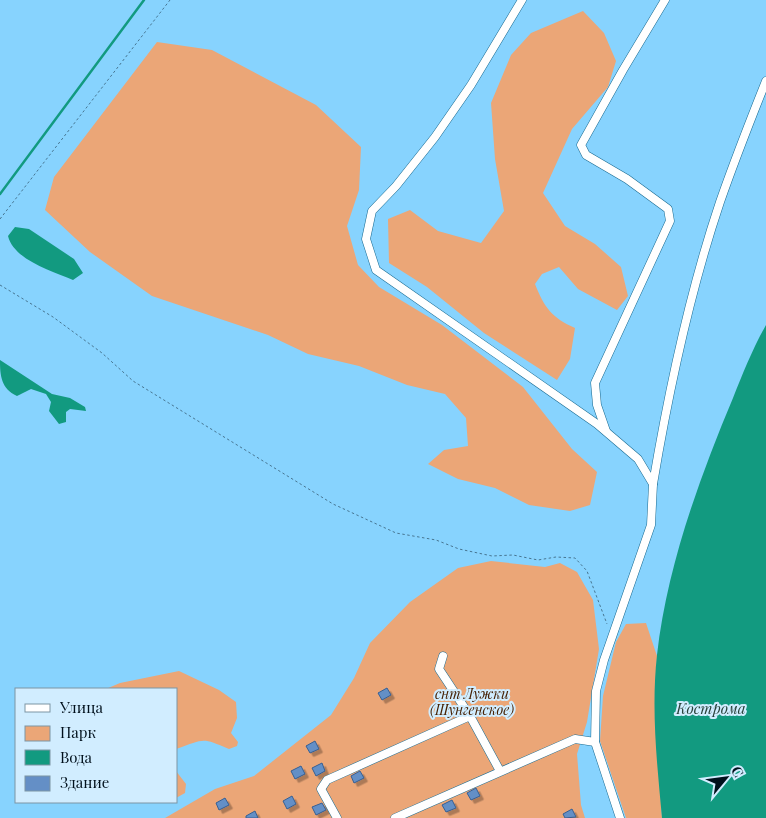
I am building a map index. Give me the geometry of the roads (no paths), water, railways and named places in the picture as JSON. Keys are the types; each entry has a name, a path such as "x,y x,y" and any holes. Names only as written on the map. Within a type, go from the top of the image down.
{"street":[{"path":"522,0 470,85 435,137 396,186 372,211 366,238 376,270 607,432 638,459 653,484"},
{"path":"607,432 597,405 595,383 670,221 668,209 628,179 586,155 581,145 623,70 666,0"},
{"path":"620,818 595,742 596,691 612,636 651,525 653,484 669,391 689,307 720,203 766,81"},
{"path":"443,656 439,669 470,716 500,771"},
{"path":"337,818 321,789 327,780 470,716"},
{"path":"395,818 575,739 595,742"}],"water":[{"path":"15,227 29,229 74,259 83,273 73,280 35,264 26,258 18,252 8,236"},
{"name":"Кострома","path":"766,325 766,818 662,818 655,736 655,675 668,589 676,556 708,460 744,370"},
{"path":"0,360 52,394 70,398 85,407 86,411 70,409 66,412 66,422 59,424 49,411 51,402 46,394 31,389 17,396 8,390 2,381"}],"waterway":[{"path":"0,194 144,0"}],"park label":[{"name":"снт Лужки (Шунгенское)","path":"472,702"}]}
